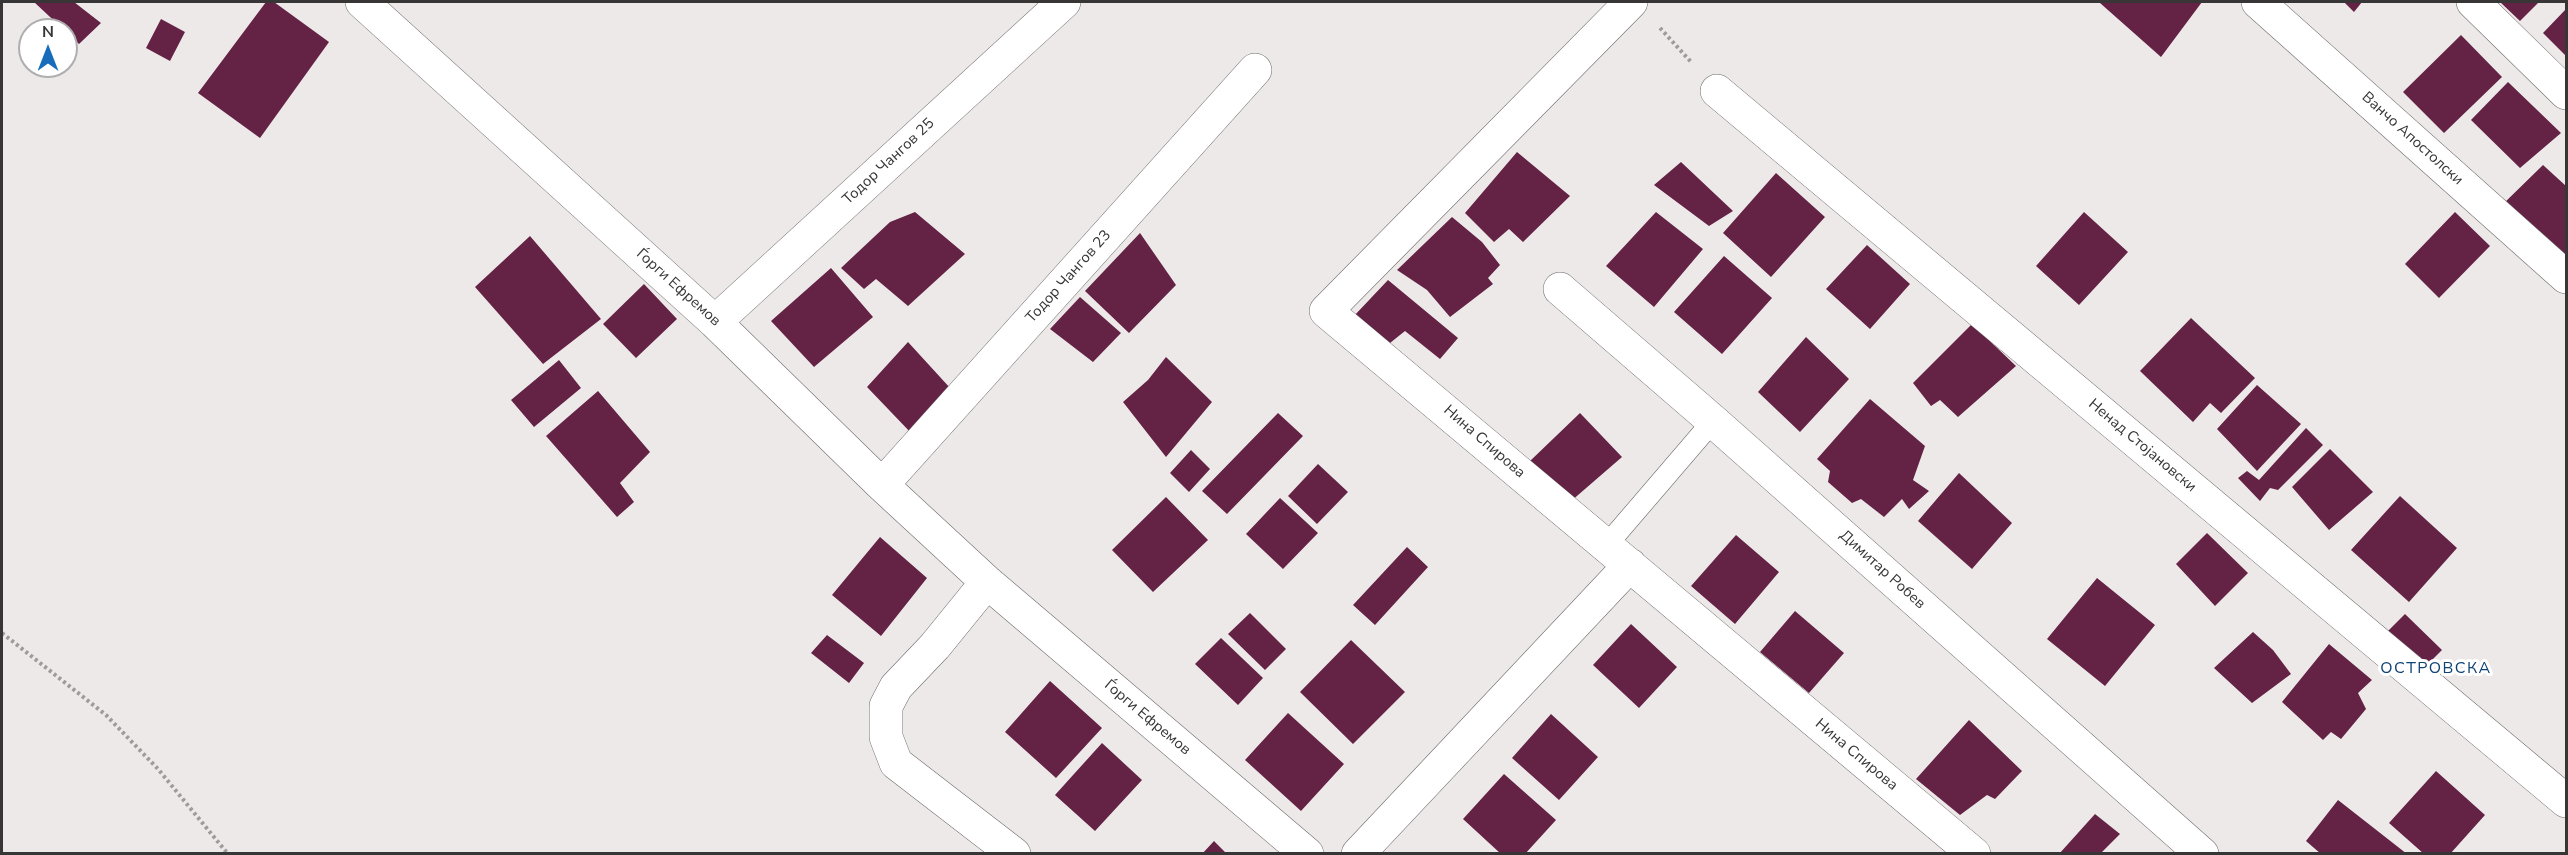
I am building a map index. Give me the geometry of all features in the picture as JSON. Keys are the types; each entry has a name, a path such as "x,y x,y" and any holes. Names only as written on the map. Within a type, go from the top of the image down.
{"street":[{"name":"Ѓорги Ефремов","path":"362,2 715,322 882,485 987,582 1306,854"},
{"name":"Тодор Чангов 25","path":"715,322 1064,2"},
{"name":"Нина Спирова","path":"1631,2 1326,311 1445,408 1617,556 1974,854"},
{"name":"Ванчо Апостолски","path":"2258,2 2566,277"},
{"path":"2473,2 2566,93"},
{"name":"Тодор Чангов 23","path":"882,485 1255,70"},
{"name":"Ненад Стојановски","path":"1717,91 2566,801"},
{"name":"Димитар Робев","path":"1560,289 1713,421 2202,854"},
{"path":"1358,854 1617,556"},
{"path":"987,582 935,646 896,687 886,706 886,736 896,763 1014,854"}],"lane":[{"path":"1617,556 1713,421"}],"path":[{"path":"1658,26 1717,91"},
{"path":"2,633 106,715 158,769 228,854"}],"building":[{"path":"34,2 74,2 101,23 79,44 78,18 51,18"},
{"path":"266,2 274,2 329,42 260,138 198,93"},
{"path":"2101,2 2202,2 2161,57"},
{"path":"2344,2 2362,2 2354,12"},
{"path":"2500,2 2539,2 2520,21"},
{"path":"2566,9 2566,56 2543,33"},
{"path":"161,19 185,32 170,61 146,48"},
{"path":"2461,35 2502,77 2444,133 2403,92"},
{"path":"2508,82 2561,133 2520,168 2471,120"},
{"path":"1517,152 1570,196 1523,242 1509,229 1494,242 1465,213"},
{"path":"1681,162 1733,211 1709,226 1654,185"},
{"path":"2543,165 2566,186 2566,252 2561,258 2500,207"},
{"path":"1776,173 1825,217 1771,277 1723,233"},
{"path":"915,212 965,254 908,306 876,279 864,289 841,268 890,222"},
{"path":"1656,212 1703,249 1654,307 1606,266"},
{"path":"2084,212 2128,252 2079,305 2036,266"},
{"path":"2455,212 2490,246 2439,298 2405,264"},
{"path":"1452,217 1482,242 1500,265 1488,278 1493,284 1450,317 1427,290 1397,270"},
{"path":"1140,233 1176,285 1129,333 1085,291"},
{"path":"530,236 601,319 543,364 475,287"},
{"path":"1867,245 1910,284 1870,329 1826,289"},
{"path":"1724,256 1772,298 1722,354 1674,312"},
{"path":"831,268 873,317 814,367 771,321"},
{"path":"1388,280 1458,338 1440,359 1405,331 1385,347 1353,317"},
{"path":"644,284 677,319 636,358 603,324"},
{"path":"1080,297 1121,333 1093,362 1050,329"},
{"path":"2191,318 2255,378 2221,413 2210,403 2193,422 2140,371"},
{"path":"1972,324 2016,366 1958,417 1940,400 1931,406 1913,383"},
{"path":"1806,337 1849,379 1800,432 1758,392"},
{"path":"908,342 951,389 912,434 867,387"},
{"path":"1166,357 1212,402 1166,457 1123,402 1148,380"},
{"path":"559,360 581,388 534,427 511,400"},
{"path":"2257,385 2301,424 2257,471 2217,429"},
{"path":"598,391 650,452 620,483 634,502 617,517 546,436"},
{"path":"1870,399 1925,446 1913,480 1929,491 1909,509 1902,499 1884,517 1861,499 1852,503 1828,482 1830,471 1817,459"},
{"path":"1278,413 1303,436 1227,514 1202,491"},
{"path":"1580,413 1622,457 1570,502 1529,462"},
{"path":"2306,428 2323,445 2278,490 2270,488 2260,501 2238,478 2247,471 2259,480"},
{"path":"2330,449 2373,492 2329,530 2292,487"},
{"path":"1191,450 1210,469 1189,492 1170,473"},
{"path":"1318,464 1348,492 1317,524 1288,496"},
{"path":"1959,473 2012,523 1972,569 1918,521"},
{"path":"2400,496 2457,548 2409,602 2351,550"},
{"path":"1166,497 1208,540 1153,592 1112,550"},
{"path":"1280,498 1318,533 1283,569 1246,534"},
{"path":"2207,533 2248,573 2215,606 2176,564"},
{"path":"1736,535 1779,572 1735,624 1691,586"},
{"path":"880,537 927,578 881,636 832,595"},
{"path":"1407,547 1428,567 1375,625 1353,605"},
{"path":"2097,578 2155,625 2105,686 2047,639"},
{"path":"1795,611 1844,653 1809,693 1760,652"},
{"path":"1250,613 1286,649 1265,670 1228,634"},
{"path":"2405,614 2442,650 2421,671 2384,635"},
{"path":"1631,624 1677,667 1639,708 1593,665"},
{"path":"2253,632 2273,650 2291,674 2252,703 2214,668"},
{"path":"827,635 864,663 849,683 811,653"},
{"path":"1221,638 1263,678 1238,705 1195,664"},
{"path":"1351,640 1405,692 1353,744 1300,692"},
{"path":"2329,644 2372,680 2358,693 2366,709 2341,739 2331,732 2323,740 2282,702"},
{"path":"1050,681 1102,728 1056,778 1005,732"},
{"path":"1288,713 1344,764 1301,811 1245,760"},
{"path":"1551,714 1598,757 1559,800 1512,758"},
{"path":"1969,720 2022,771 1995,799 1987,795 1960,815 1916,779"},
{"path":"1102,743 1142,780 1095,831 1055,795"},
{"path":"2436,771 2485,815 2450,854 2424,854 2389,823"},
{"path":"1504,774 1556,820 1525,854 1501,854 1463,819"},
{"path":"2338,800 2407,854 2321,854 2306,841"},
{"path":"2095,814 2120,834 2100,854 2059,854"},
{"path":"1214,841 1227,854 1202,854"}],"district":[{"name":"ОСТРОВСКА","path":"2436,669"}]}
